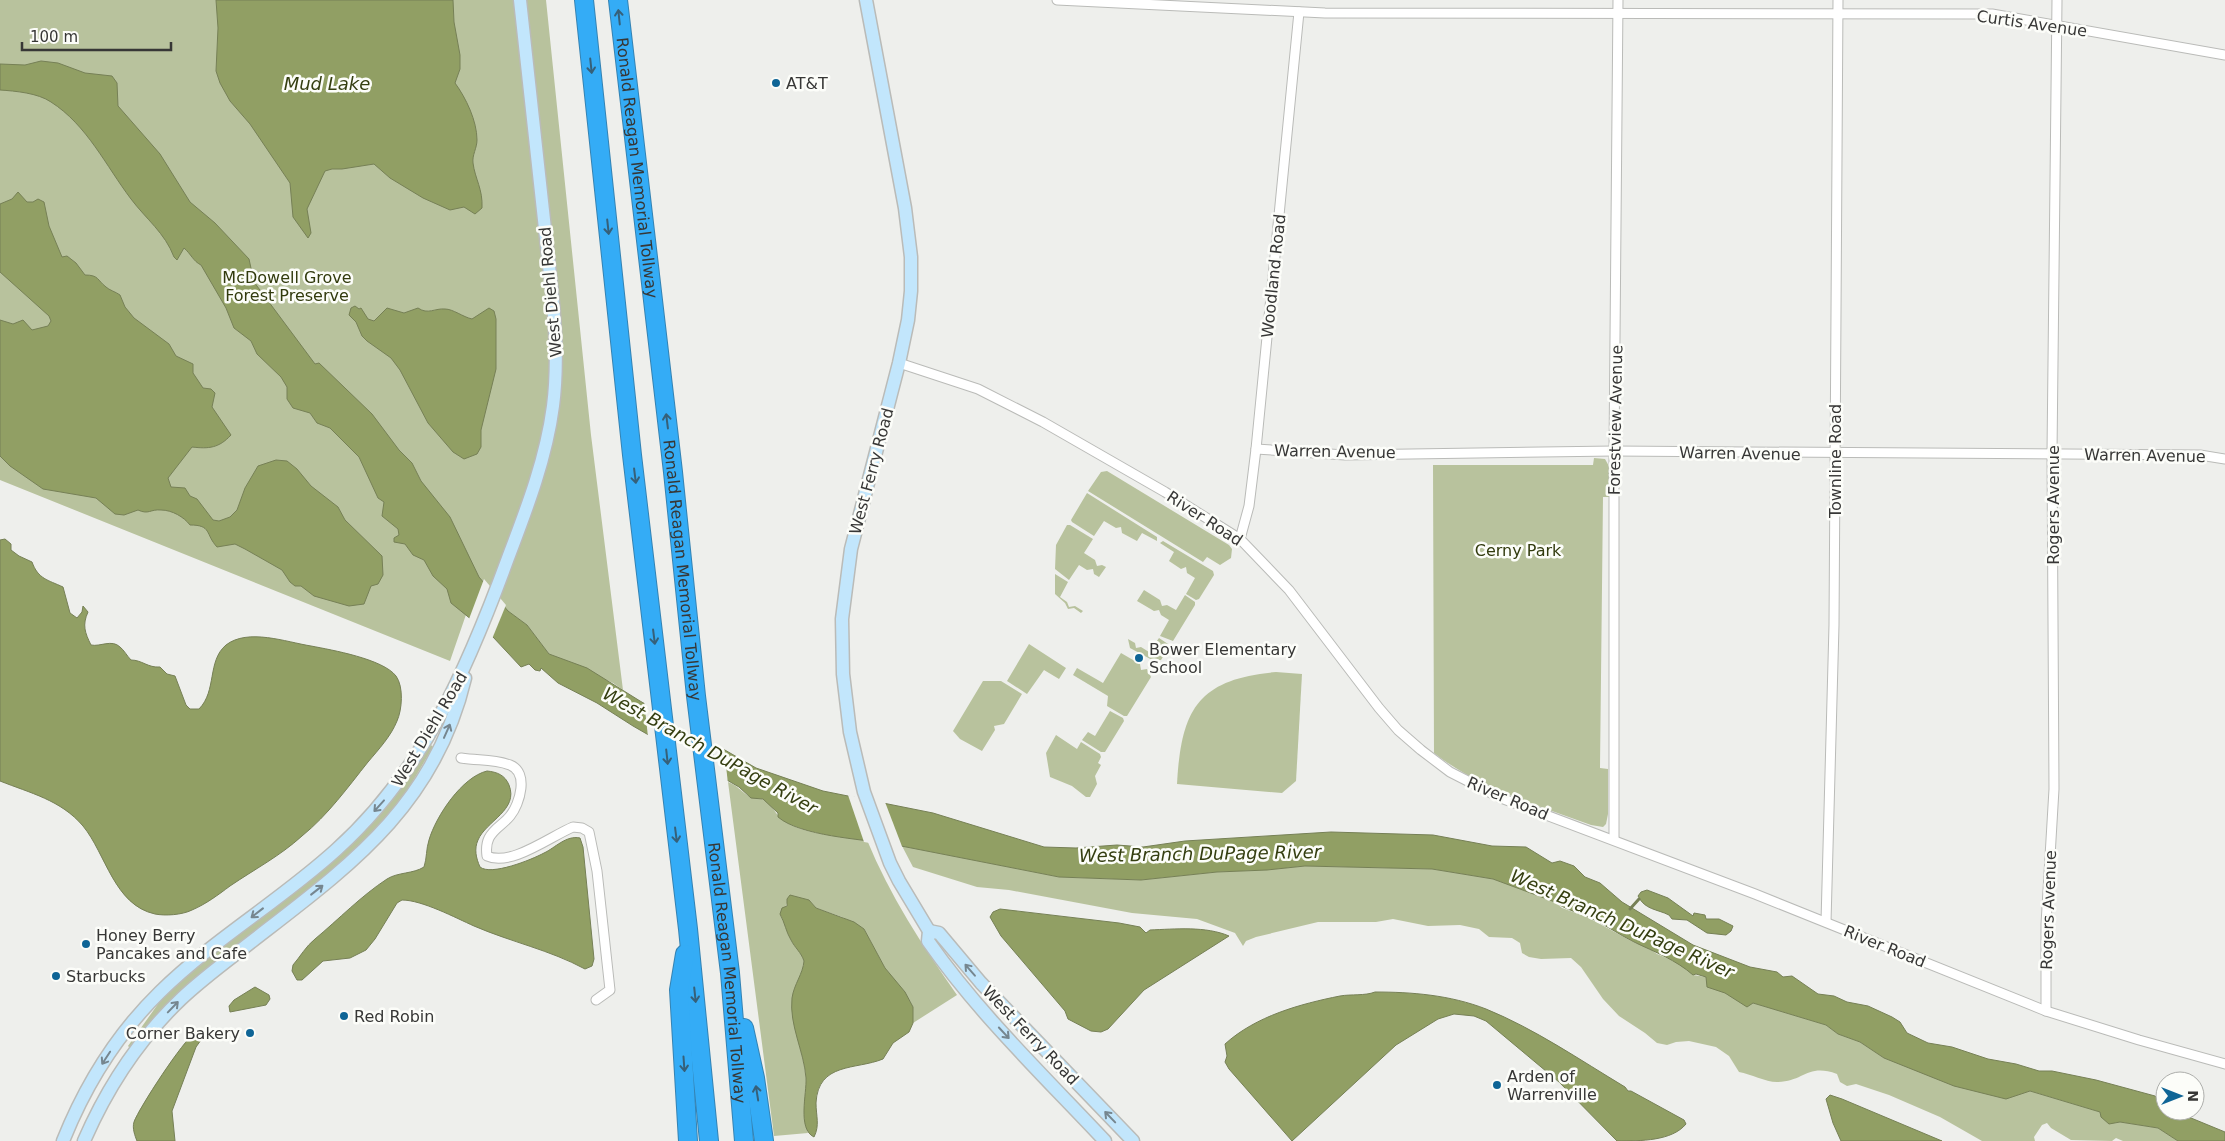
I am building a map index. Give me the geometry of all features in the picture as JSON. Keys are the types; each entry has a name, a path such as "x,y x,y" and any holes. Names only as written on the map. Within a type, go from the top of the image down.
{"highway":[{"name":"Ronald Reagan Memorial Tollway","path":"584,0 710,1141"},
{"name":"Ronald Reagan Memorial Tollway","path":"618,0 673,472 696,696 730,972 744,1141"},
{"path":"688,929 679,990 688,1141"},
{"path":"730,972 753,1068 764,1141"}],"street":[{"name":"West Diehl Road","path":"63,1141 92,1079 130,1026 158,993 205,953 334,853 387,798 414,760 468,661 504,570 536,481 546,445 553,406 556,348 552,293 520,0"},
{"name":"West Ferry Road","path":"866,0 905,208 911,257 911,291 908,320 899,363 858,512 844,593 843,674 855,759 881,842 898,881 929,931 928,941 948,970 983,1011 1104,1141"},
{"name":"Curtis Avenue","path":"1057,0 1299,12 1992,14 2225,55"},
{"name":"Forestview Avenue","path":"1614,839 1614,451 1618,0"},
{"name":"Townline Road","path":"1826,922 1834,625 1838,0"},
{"name":"Rogers Avenue","path":"2046,1010 2046,924 2054,788 2052,454 2057,0"},
{"name":"Woodland Road","path":"1240,539 1248,506 1256,449 1299,12"},
{"name":"River Road","path":"899,363 978,389 1028,414 1133,473 1240,539 1289,590 1387,719 1420,750 1450,772 1474,786 1826,922 2046,1010 2139,1040 2225,1064"},
{"name":"Warren Avenue","path":"1256,449 1345,455 1614,451 2200,455 2225,458"},
{"name":"West Diehl Road","path":"84,1141 113,1083 144,1040 169,1011 203,980 346,868 371,845 402,810 432,765 458,706 468,661"},
{"path":"461,758 498,760 513,766 518,770 520,776 520,795 516,806 511,815 489,838 485,848 487,856 494,859 515,855 573,827 582,828 589,832 597,871 610,990 596,1000"},
{"name":"West Ferry Road","path":"929,931 939,933 981,983 1132,1141"}],"green space":[{"name":"McDowell Grove Forest Preserve","path":"0,0 546,0 591,435 623,690 613,683 549,654 527,625 508,611 479,577 450,661 0,480"},
{"name":"Cerny Park","path":"1594,458 1605,459 1610,468 1610,497 1603,497 1600,768 1608,769 1608,814 1606,824 1603,827 1591,825 1510,795 1470,777 1434,753 1433,465 1593,465"},
{"path":"1107,471 1229,545 1232,549 1231,558 1220,565 1207,557 1203,562 1088,491 1101,472"},
{"path":"1087,493 1157,537 1157,541 1142,533 1137,541 1122,533 1121,527 1116,528 1104,521 1094,536 1072,522 1071,520"},
{"path":"1067,525 1093,539 1084,553 1095,560 1097,566 1102,565 1106,567 1099,577 1094,574 1093,569 1087,570 1079,565 1069,580 1055,569 1056,545"},
{"path":"1163,541 1213,571 1214,575 1199,599 1196,600 1186,594 1195,578 1187,573 1186,567 1181,569 1169,561 1174,552 1160,543"},
{"path":"1055,574 1068,582 1060,597 1067,602 1069,607 1075,606 1083,611 1081,613 1074,608 1068,609 1065,603 1055,594"},
{"path":"1144,590 1160,600 1162,606 1167,605 1176,610 1185,595 1195,602 1173,641 1160,636 1169,620 1161,615 1159,610 1154,611 1137,601"},
{"path":"1159,638 1168,644 1169,647 1161,660 1154,661 1130,648 1128,639 1135,643 1136,648 1141,647 1149,652"},
{"path":"1029,644 1066,668 1059,679 1044,670 1027,694 1007,681"},
{"path":"1121,653 1140,664 1141,670 1147,669 1151,677 1127,716 1107,706 1108,696 1073,675 1077,668 1103,683"},
{"path":"1276,672 1302,674 1296,781 1282,793 1177,784 1183,736 1190,717 1199,703 1211,691 1228,682"},
{"path":"983,681 1001,681 1022,694 1004,724 994,726 995,730 982,751 960,739 953,731"},
{"path":"1110,711 1123,718 1124,721 1105,752 1101,752 1082,740 1088,732 1095,736"},
{"path":"1056,735 1077,749 1081,742 1100,754 1101,757 1098,763 1101,765 1095,776 1097,784 1090,797 1086,797 1072,786 1050,777 1046,753"},
{"path":"431,745 433,747 400,803 367,840 322,879 180,991 130,1048 128,1046 163,997 174,985 326,865 358,837 385,808"},
{"path":"728,782 749,796 766,801 784,821 796,827 816,833 867,840 886,881 908,920 931,958 957,995 913,1023 913,1007 910,1001 885,968 864,929 842,917 816,908 809,900 793,897 787,903 781,917 791,940 804,961 794,997 793,1011 806,1079 805,1113 808,1133 774,1136"},
{"path":"902,846 1059,877 1141,880 1217,872 1305,866 1432,869 1493,879 1555,902 1562,908 1587,917 1635,943 1646,946 1657,954 1681,964 1693,975 1706,977 1708,981 1747,1006 1753,1003 1826,1025 1838,1034 1860,1042 1884,1058 2006,1098 2030,1091 2100,1112 2113,1123 2120,1122 2158,1128 2178,1141 2123,1141 2116,1138 2112,1141 2071,1140 2051,1128 2047,1123 2042,1125 2034,1137 2035,1141 1982,1141 1940,1117 1889,1095 1856,1084 1847,1086 1840,1082 1837,1074 1827,1071 1812,1072 1794,1079 1777,1082 1739,1072 1729,1056 1716,1047 1689,1041 1667,1045 1657,1043 1619,1016 1603,999 1581,967 1571,958 1541,959 1529,957 1522,953 1520,943 1512,938 1489,937 1479,929 1460,925 1428,926 1393,919 1376,922 1318,922 1256,937 1246,941 1243,946 1235,933 1197,919 1132,913 1009,890 977,887 913,867"}],"water":[{"name":"Mud Lake","path":"216,0 453,0 454,22 460,55 460,69 455,83 467,103 477,133 473,163 481,195 482,208 475,214 464,207 450,210 423,198 390,178 374,164 332,169 325,171 307,209 311,233 308,238 293,217 290,183 250,124 230,101 220,83 216,71 218,28"},
{"name":"West Branch DuPage River","path":"41,61 58,63 85,73 112,76 117,83 118,106 160,154 190,202 215,223 249,259 254,282 315,364 319,363 372,414 399,450 412,463 421,481 450,517 479,577 508,611 527,625 549,654 587,668 756,768 823,791 933,813 1044,847 1076,848 1117,845 1143,847 1185,841 1331,832 1433,835 1492,846 1526,847 1552,863 1560,861 1574,866 1585,877 1600,883 1622,902 1693,945 1750,967 1777,972 1783,977 1792,976 1818,994 1834,996 1847,1002 1868,1006 1892,1017 1900,1022 1907,1033 1928,1043 1952,1047 1988,1059 2016,1064 2039,1071 2052,1071 2096,1080 2155,1096 2155,1121 2198,1121 2225,1132 2225,1141 2178,1141 2158,1128 2120,1122 2109,1124 2101,1117 2100,1112 2030,1091 2006,1099 1954,1086 1884,1058 1860,1042 1838,1034 1826,1025 1753,1003 1747,1007 1725,993 1707,987 1706,977 1693,975 1672,961 1592,919 1555,902 1493,879 1432,869 1305,866 1217,872 1141,880 1059,877 891,844 831,836 801,829 788,823 778,817 778,813 763,799 751,798 739,787 597,703 558,683 541,668 540,671 535,670 529,664 521,667 493,637 451,603 447,589 433,576 424,560 413,555 405,544 394,542 394,538 399,535 398,529 382,516 384,502 378,498 359,457 330,428 317,423 310,413 293,408 287,399 287,387 281,377 257,354 251,341 234,328 226,308 201,265 184,248 177,260 174,257 166,241 131,199 86,134 64,111 46,99 40,96 0,90 0,64 25,65"},
{"path":"18,192 27,202 33,202 38,199 44,202 49,226 62,257 67,256 76,263 85,275 95,277 107,288 120,295 125,307 134,318 169,344 176,356 193,364 193,373 203,388 211,389 215,393 212,407 231,435 222,443 213,447 192,447 168,478 171,487 185,488 190,496 197,499 213,520 219,521 230,517 237,510 245,488 258,466 276,460 287,461 297,469 311,486 338,507 345,520 382,556 383,575 378,584 371,586 364,604 349,606 314,596 301,586 295,586 290,582 282,570 235,544 217,547 205,529 197,525 190,525 181,517 165,510 145,512 138,510 124,515 115,514 96,498 43,489 10,466 0,456 0,320 13,324 23,320 32,330 48,326 51,321 49,316 0,272 0,204 12,199"},
{"path":"355,306 359,309 361,308 368,319 374,321 387,308 404,313 418,308 425,311 448,309 472,319 489,308 494,311 496,319 496,369 481,430 481,447 477,454 464,459 453,452 428,423 400,370 391,358 362,336 356,322 349,315 351,308"},
{"path":"5,539 11,544 11,550 32,562 40,576 63,587 70,613 77,618 82,612 83,606 88,612 85,629 91,645 110,643 117,645 131,660 160,667 167,674 175,676 186,705 190,709 199,709 205,702 216,659 226,645 245,637 279,639 357,656 389,670 399,681 401,692 399,716 394,727 329,810 285,850 212,899 188,912 164,915 141,909 120,890 91,837 74,817 44,798 0,781 0,540"},
{"path":"487,771 503,776 509,785 511,794 506,808 482,833 478,840 476,854 480,867 493,870 511,866 538,856 565,840 580,838 583,847 594,959 592,966 585,969 572,962 488,932 429,906 402,900 397,903 366,950 350,958 323,961 302,980 297,980 292,971 293,965 306,948 359,900 387,879 424,867 432,830 444,809 468,781"},
{"path":"1647,890 1668,898 1693,916 1694,913 1705,915 1706,919 1719,919 1733,926 1731,931 1726,935 1707,933 1687,920 1672,919 1669,915 1648,907 1641,901 1638,896 1641,892"},
{"path":"790,895 809,900 816,908 854,922 864,929 885,968 905,992 913,1007 913,1023 909,1032 893,1043 883,1059 840,1070 824,1080 818,1090 816,1103 817,1124 814,1137 809,1133 804,1119 805,1068 792,1008 793,993 804,961 789,937 780,914 782,908 787,906 787,899"},
{"path":"1000,909 1119,923 1140,927 1146,933 1150,930 1190,929 1210,931 1229,936 1144,990 1108,1029 1101,1032 1091,1031 1068,1019 1065,1011 1001,936 990,917 993,912"},
{"path":"255,987 269,995 270,999 266,1005 230,1012 229,1006 234,1000"},
{"path":"1375,992 1445,997 1486,1009 1540,1035 1625,1087 1628,1091 1684,1120 1686,1124 1680,1130 1664,1137 1617,1141 1559,1082 1486,1021 1474,1016 1454,1014 1438,1019 1396,1045 1292,1141 1229,1069 1225,1062 1227,1056 1225,1044 1250,1026 1279,1012 1325,999"},
{"path":"195,1033 201,1033 201,1040 196,1047 172,1111 175,1141 137,1141 133,1127 138,1114 172,1060"},
{"path":"1830,1095 1942,1141 1841,1141 1826,1099"}],"pier":[{"path":"484,579 506,605 492,639 469,619"},
{"path":"644,700 724,747 728,784 648,737"},
{"path":"848,795 885,802 903,849 864,842"}],"waterway":[{"name":"West Branch DuPage River","path":"1630,909 1639,899"}],"place":[{"name":"AT&T","path":"776,83"},
{"name":"Bower Elementary School","path":"1139,658"},
{"name":"Honey Berry Pancakes and Cafe","path":"86,944"},
{"name":"Starbucks","path":"56,976"},
{"name":"Red Robin","path":"344,1016"},
{"name":"Corner Bakery","path":"250,1033"},
{"name":"Arden of Warrenville","path":"1497,1085"}]}
